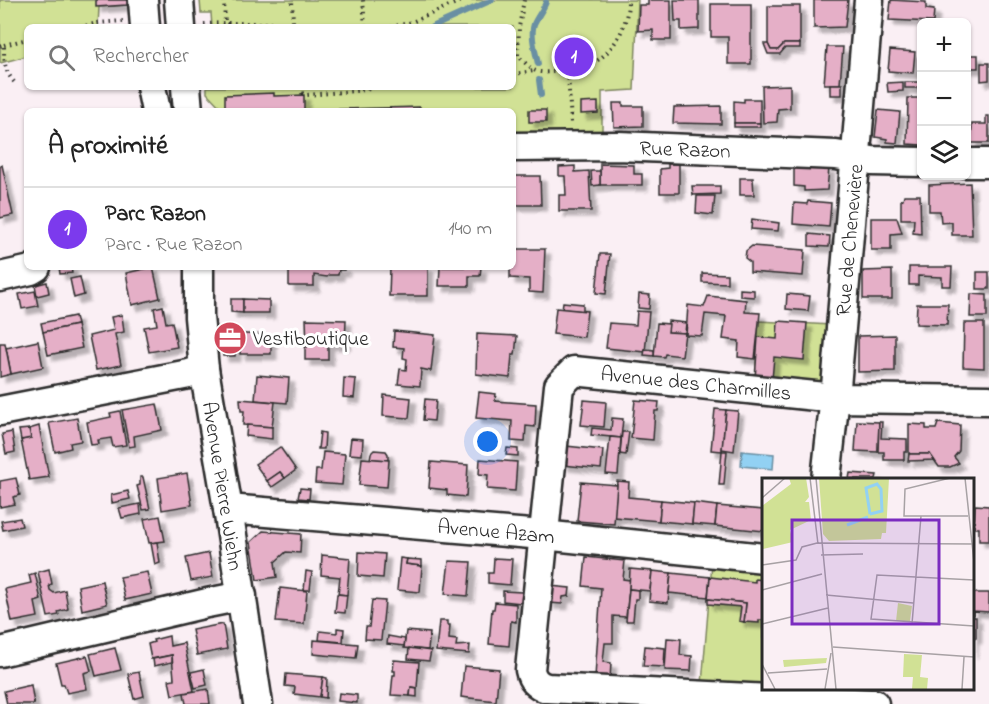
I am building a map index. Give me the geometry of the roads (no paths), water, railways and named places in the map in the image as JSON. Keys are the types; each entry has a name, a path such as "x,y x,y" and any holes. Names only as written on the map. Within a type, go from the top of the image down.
{"street":[{"path":"179,0 189,24"},
{"name":"Rue de Chenevière","path":"826,478 869,0"},
{"path":"152,90 155,108"},
{"path":"186,90 188,108"},
{"name":"Rue Razon","path":"516,147 618,146 825,155 872,161 917,162"},
{"path":"971,163 989,163"},
{"path":"0,277 31,270"},
{"name":"Avenue Pierre Wiehn","path":"199,270 199,317 204,369 258,704"},
{"path":"0,411 192,374 204,369"},
{"name":"Avenue des Charmilles","path":"543,536 559,386 574,371 835,398 989,400"},
{"name":"Avenue Azam","path":"228,510 262,511 543,536 762,558"},
{"path":"543,536 530,670 531,677 541,686 806,695 874,704"},
{"path":"0,652 242,596"}],"water":[{"path":"742,451 774,454 773,469 741,466"}],"waterway":[{"path":"439,24 492,0"},
{"path":"538,64 533,29 546,2"},
{"path":"539,80 541,95"}],"place":[{"name":"Parc Razon","path":"574,57"},
{"name":"Vestiboutique","path":"230,338"}]}
